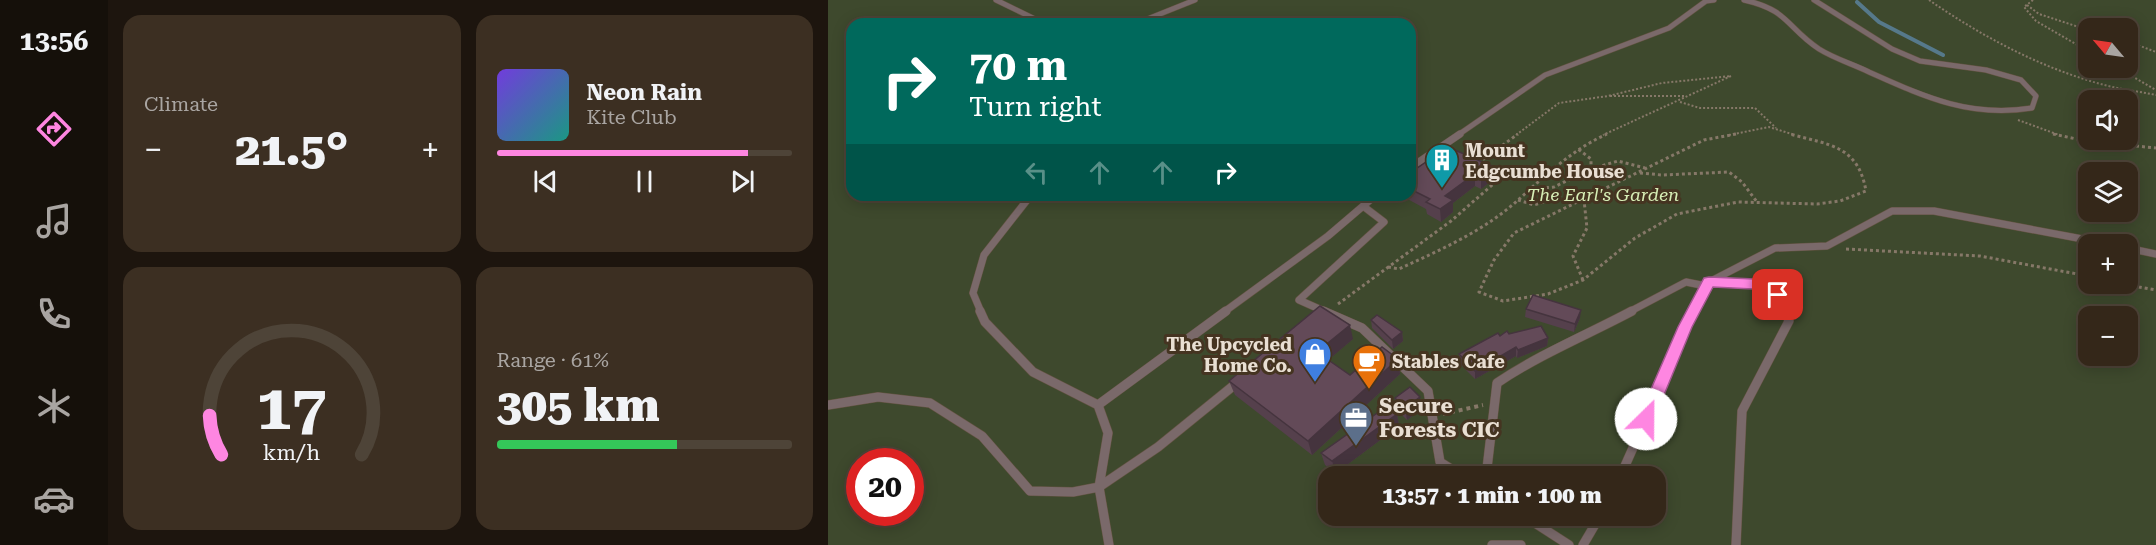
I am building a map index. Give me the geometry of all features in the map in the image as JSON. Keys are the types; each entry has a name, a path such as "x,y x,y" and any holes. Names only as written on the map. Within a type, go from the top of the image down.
{"lane":[{"path":"996,0 1034,18"},
{"path":"1150,18 1195,0"},
{"path":"1416,164 1545,75 1669,28 1699,5 1714,0"},
{"path":"1744,0 1766,4 1783,13 1817,48 1939,104 2007,114 2032,108 2036,96 2021,80 1986,70 1920,61 1875,40 1814,0"},
{"path":"1026,201 984,255 973,293 986,322 1033,372 1098,405 1108,433 1099,487 1108,545"},
{"path":"1098,405 1328,236 1369,201"},
{"path":"1363,206 1384,222 1299,300 1362,327 1428,391 1440,462 1446,466"},
{"path":"1625,466 1685,327 1708,284 1774,248 1827,246 1892,211 1934,211 2078,238"},
{"path":"2138,250 2156,254"},
{"path":"1488,466 1493,403 1497,383 1533,359 1579,339 1686,282 1755,284 1778,295 1789,321 1742,411 1736,545"},
{"path":"828,405 878,397 930,403 982,436 1030,491 1073,492 1099,487 1158,447 1246,375"},
{"path":"1540,526 1569,545"},
{"path":"1583,545 1594,526"},
{"path":"1492,545 1521,545"}],"path":[{"path":"1929,0 1958,21 2058,68 2098,83 2156,95"},
{"path":"2033,0 2024,7 2036,21 2078,45"},
{"path":"2027,5 2039,14 2078,27"},
{"path":"2138,45 2156,52"},
{"path":"1388,267 1399,269 1463,239 1518,200 1527,189 1586,142 1731,76 1662,83 1608,96 1559,103 1472,167"},
{"path":"2135,78 2156,90"},
{"path":"1608,96 1630,99 1675,93 1688,97"},
{"path":"1679,101 1700,108 1755,108 1778,129"},
{"path":"2007,114 2041,131 2083,142 2156,148"},
{"path":"1769,128 1847,151 1863,173 1866,191 1840,201 1817,204 1738,202 1677,214 1635,237 1583,280 1548,294 1503,301 1479,292 1494,260 1514,233 1646,169 1704,140 1769,128"},
{"path":"1578,149 1591,159 1591,169"},
{"path":"1527,189 1543,191 1565,184 1575,174 1610,160 1628,161 1646,169"},
{"path":"1327,312 1451,221 1499,179 1481,171"},
{"path":"1638,173 1662,175 1729,172 1743,182 1757,203"},
{"path":"1518,200 1534,206 1560,198 1584,200"},
{"path":"1583,280 1572,256 1587,228 1584,200"},
{"path":"1827,246 1873,253 1955,254 2045,265 2078,273"},
{"path":"2138,287 2156,290"},
{"path":"1432,416 1493,403"}],"green space":[{"name":"The Earl's Garden","path":"828,0 2156,0 2156,545 828,545"}],"building":[{"name":"Mount Edgcumbe House","path":"1448,147 1494,167 1481,177 1475,174 1445,196 1453,200 1440,209 1426,202 1430,199 1416,192 1416,169"},
{"path":"1533,295 1581,310 1575,324 1526,309"},
{"path":"1320,306 1350,325 1317,352 1350,375 1382,347 1398,359 1308,441 1229,381"},
{"path":"1377,315 1402,332 1392,340 1371,320"},
{"path":"1541,326 1548,338 1518,350 1516,347 1475,371 1459,354 1498,333 1500,336 1507,331 1509,334"},
{"path":"1410,387 1420,397 1405,408 1395,398"},
{"path":"1390,404 1397,414 1332,461 1321,453"}],"waterway":[{"path":"1857,2 1879,22 1943,55"}],"place":[{"name":"Mount Edgcumbe House","path":"1442,189"},
{"name":"The Upcycled Home Co.","path":"1315,383"},
{"name":"Stables Cafe","path":"1369,390"},
{"name":"Secure Forests CIC","path":"1356,447"}],"route":[{"path":"1646,419 1685,327 1709,282 1755,284 1778,295"}]}
